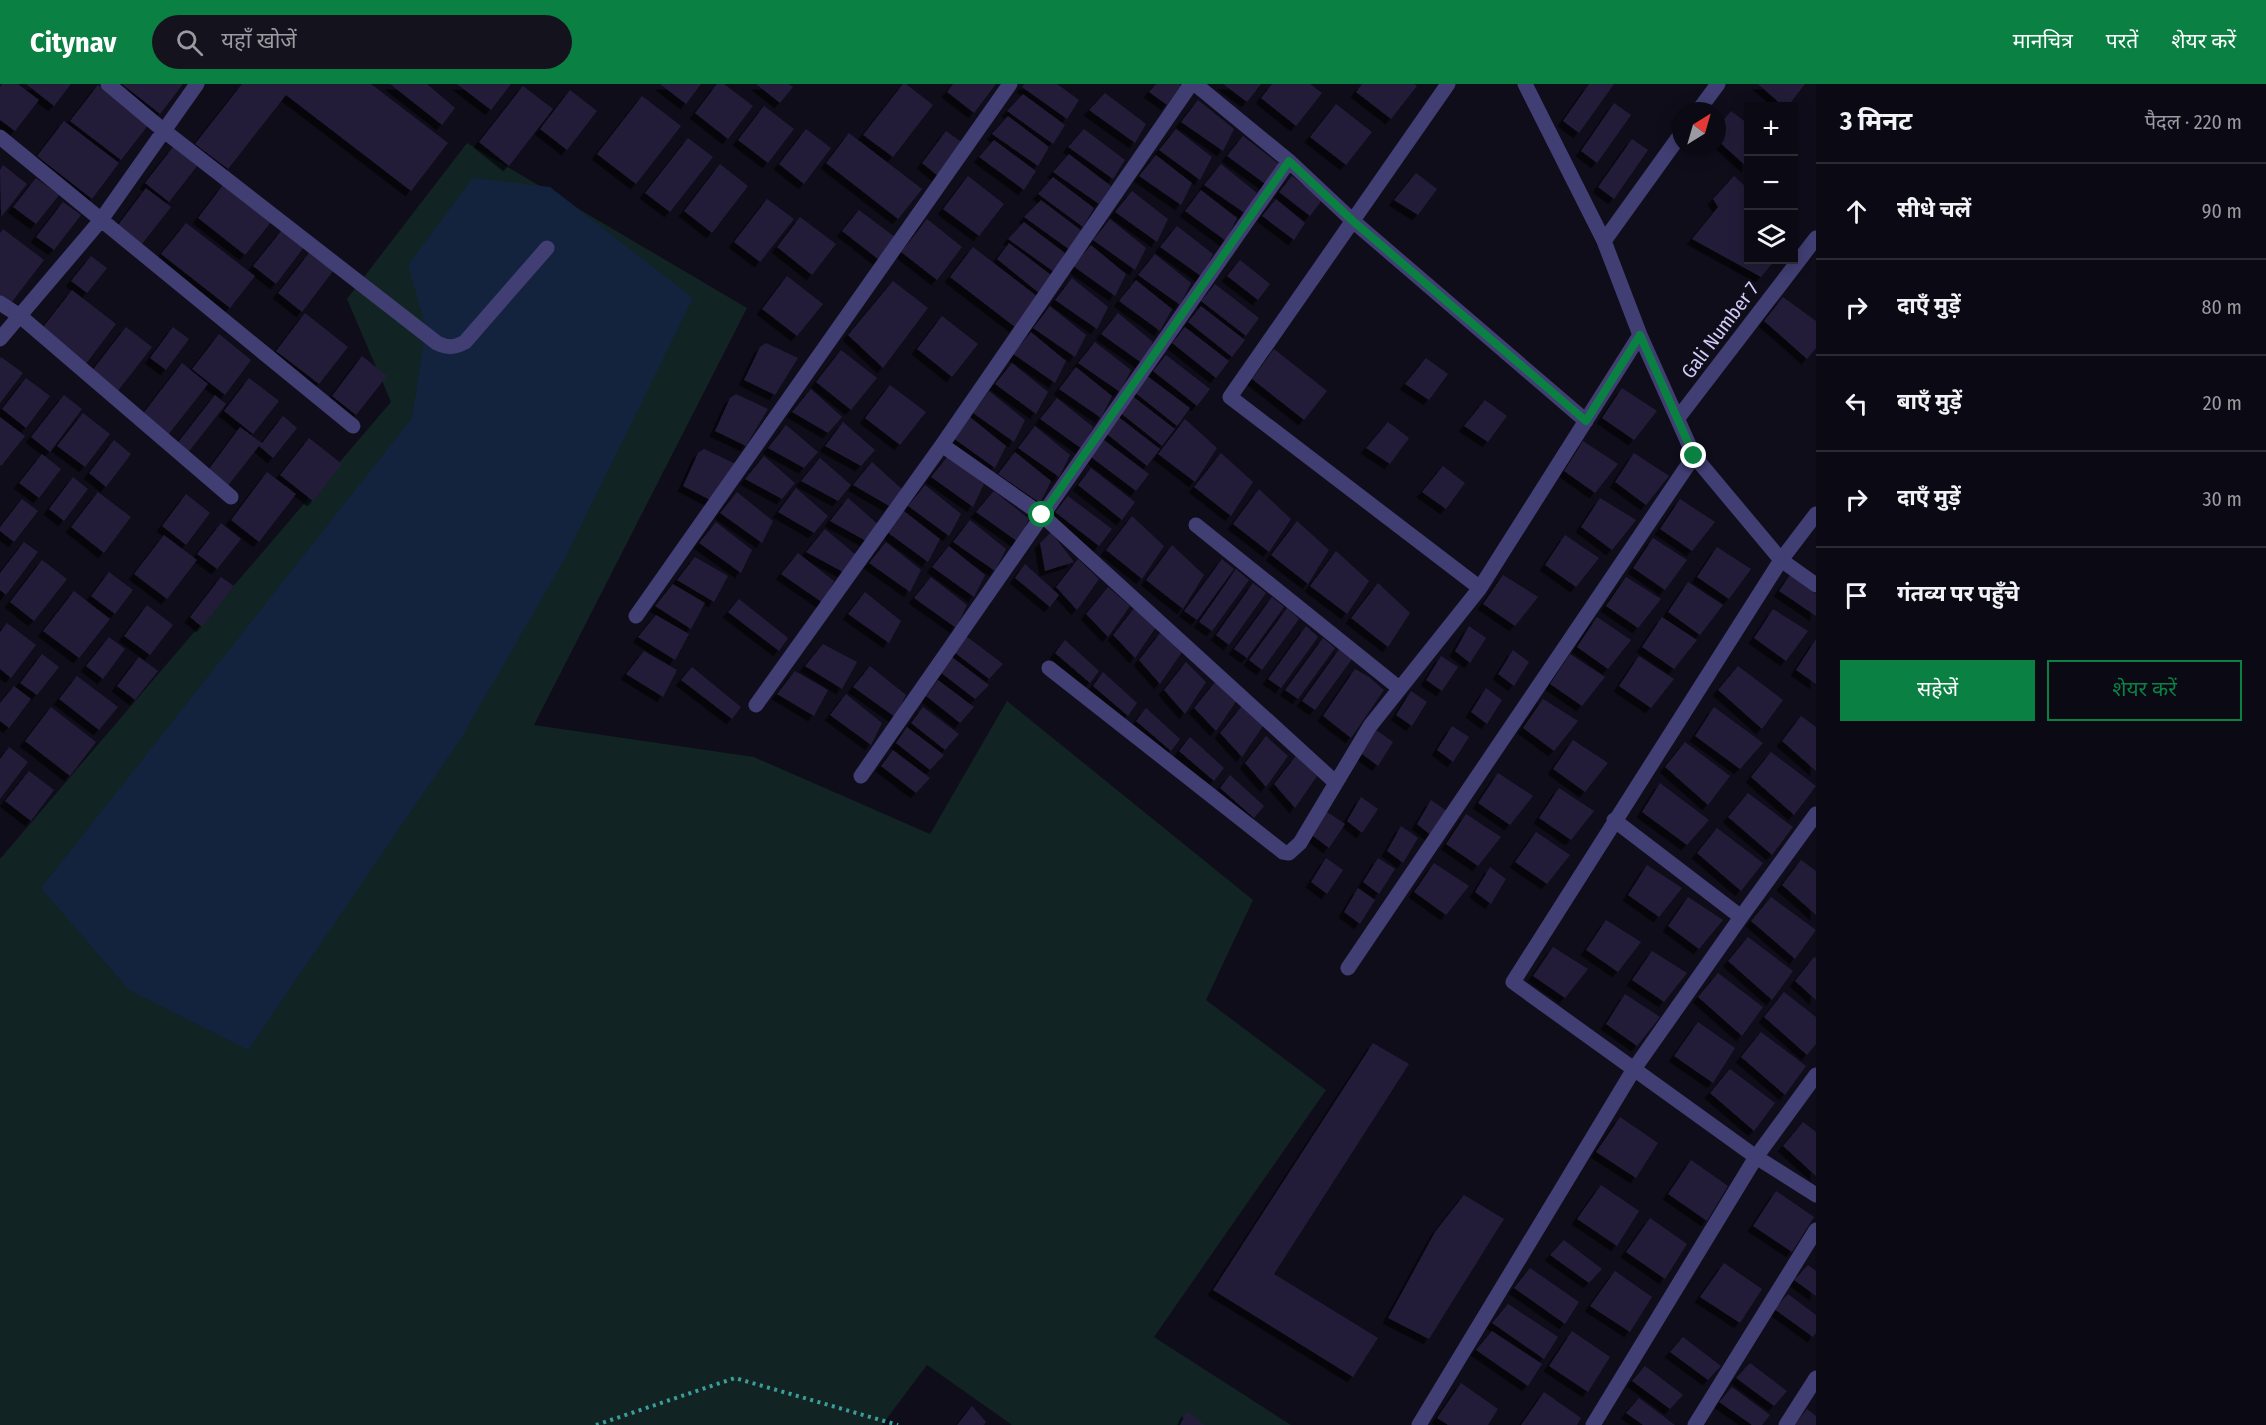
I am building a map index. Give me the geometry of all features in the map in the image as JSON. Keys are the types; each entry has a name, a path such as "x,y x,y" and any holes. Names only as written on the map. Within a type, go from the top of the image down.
{"street":[{"path":"108,84 163,130 437,343 447,348 456,347 465,342 547,248"},
{"path":"0,339 101,220 196,84"},
{"path":"636,616 1010,84"},
{"path":"756,705 942,445 1193,84 1289,161 1353,221 1586,421"},
{"path":"1448,84 1230,397 1480,588"},
{"path":"1526,84 1604,241 1640,335 1694,456 1780,560 1816,585"},
{"path":"1705,102 1718,84"},
{"path":"0,137 353,426"},
{"path":"1604,241 1672,147"},
{"path":"861,776 1289,161"},
{"name":"Gali Number 7","path":"1678,418 1816,238"},
{"path":"0,303 20,316 231,497"},
{"path":"1049,668 1283,852 1289,853 1300,843 1370,726 1480,588 1640,335"},
{"path":"942,445 1042,515 1335,782"},
{"path":"1348,968 1694,456"},
{"path":"1816,514 1780,560 1513,982 1756,1157 1816,1195"},
{"path":"1196,525 1399,688"},
{"path":"1419,1425 1634,1069 1740,917 1816,814"},
{"path":"1614,820 1740,917"},
{"path":"1593,1425 1756,1157 1816,1076"},
{"path":"1695,1425 1816,1230"},
{"path":"1786,1425 1816,1378"}],"path":[{"path":"596,1425 735,1378 898,1425"}],"shaded area":[{"path":"467,143 747,308 534,725 754,757 930,834 1007,701 1253,900 1206,1000 1326,1090 1154,1337 1291,1425 1012,1425 927,1365 882,1425 0,1425 0,859 391,402 347,299"}],"water":[{"path":"473,178 550,187 693,298 564,560 463,735 248,1050 129,990 41,888 412,418 426,328 408,265"}],"building":[{"path":"2,84 18,84 39,100 15,131 0,120 0,87"},
{"path":"26,84 71,84 54,106"},
{"path":"122,84 183,84 160,114"},
{"path":"242,84 371,84 448,143 411,191 286,95 228,169 195,144"},
{"path":"390,84 427,84 455,108 442,125"},
{"path":"457,84 511,84 491,110"},
{"path":"660,84 701,84 686,104"},
{"path":"717,84 724,84 753,106 728,139 695,113"},
{"path":"756,84 789,84 793,87 780,103"},
{"path":"903,84 933,105 893,157 863,135"},
{"path":"953,84 996,84 974,113 947,92"},
{"path":"1024,84 1057,84 1079,100 1067,119 1022,87"},
{"path":"1156,84 1181,85 1167,105 1149,92"},
{"path":"1223,84 1261,84 1247,102"},
{"path":"1272,84 1310,84 1322,93 1296,126 1261,98"},
{"path":"1362,84 1414,84 1417,86 1391,119 1356,92"},
{"path":"1589,84 1614,84 1579,133 1563,121"},
{"path":"1758,84 1805,84 1791,102 1778,102"},
{"path":"98,85 149,124 121,160 70,121"},
{"path":"523,86 553,109 509,166 479,142"},
{"path":"570,90 597,111 567,150 540,129"},
{"path":"1105,93 1146,124 1135,143 1089,110"},
{"path":"1023,94 1065,125 1053,144 1007,111"},
{"path":"642,96 681,126 636,184 597,154"},
{"path":"1198,100 1234,129 1223,151 1181,122"},
{"path":"1614,103 1631,115 1597,163 1581,151"},
{"path":"1336,104 1372,132 1346,165 1310,137"},
{"path":"764,106 794,129 768,163 738,140"},
{"path":"1731,111 1744,121 1744,164 1726,148 1726,117"},
{"path":"1008,116 1049,147 1038,166 992,134"},
{"path":"64,121 119,163 92,199 37,156"},
{"path":"806,129 831,148 804,184 779,164"},
{"path":"1084,129 1125,160 1113,179 1068,147"},
{"path":"1176,129 1212,157 1200,180 1159,150"},
{"path":"946,131 963,143 938,176 922,163"},
{"path":"849,133 922,189 898,219 826,163"},
{"path":"1243,136 1279,164 1268,186 1227,156"},
{"path":"688,138 713,157 670,212 645,193"},
{"path":"1632,139 1648,150 1614,199 1598,187"},
{"path":"994,140 1036,171 1024,190 979,157"},
{"path":"173,147 197,166 169,202 145,183"},
{"path":"1069,154 1111,186 1099,204 1053,172"},
{"path":"1156,155 1192,183 1181,205 1139,176"},
{"path":"720,164 748,186 712,233 684,211"},
{"path":"1221,164 1257,193 1246,214 1204,185"},
{"path":"3,165 27,184 1,217 0,170"},
{"path":"1416,173 1437,189 1418,215 1394,200"},
{"path":"968,176 1004,204 979,236 943,209"},
{"path":"1292,176 1322,200 1310,216 1279,192"},
{"path":"1734,176 1744,185 1744,264 1772,264 1761,277 1692,239 1718,207 1713,199"},
{"path":"1053,177 1094,208 1083,227 1038,194"},
{"path":"36,178 59,195 36,224 13,207"},
{"path":"223,185 271,222 245,255 198,218"},
{"path":"146,188 171,207 142,244 118,225"},
{"path":"1201,190 1237,218 1226,241 1185,211"},
{"path":"1132,191 1168,219 1157,242 1115,212"},
{"path":"767,199 794,219 760,262 734,242"},
{"path":"1276,199 1305,223 1294,240 1262,216"},
{"path":"1041,200 1082,231 1070,250 1024,217"},
{"path":"63,202 81,215 54,250 36,237"},
{"path":"859,210 900,241 883,263 842,231"},
{"path":"800,217 836,244 812,275 777,247"},
{"path":"927,219 962,247 937,280 901,252"},
{"path":"1110,219 1146,248 1135,270 1093,240"},
{"path":"1024,222 1065,253 1054,272 1008,239"},
{"path":"186,223 255,276 230,308 161,254"},
{"path":"1177,226 1213,254 1202,277 1160,247"},
{"path":"3,229 44,260 8,307 0,300 0,233"},
{"path":"282,230 304,247 276,284 253,266"},
{"path":"1009,243 1051,275 1039,293 997,259"},
{"path":"1091,245 1126,274 1115,296 1073,266"},
{"path":"973,247 1038,297 1015,327 950,277"},
{"path":"309,253 333,271 302,312 278,293"},
{"path":"1155,254 1191,283 1180,305 1138,275"},
{"path":"91,256 107,268 87,293 71,281"},
{"path":"1240,260 1270,284 1258,300 1227,276"},
{"path":"787,276 823,304 797,336 762,309"},
{"path":"1072,278 1108,307 1097,329 1055,300"},
{"path":"1136,280 1172,309 1160,331 1119,301"},
{"path":"893,281 928,308 883,368 848,335"},
{"path":"1215,284 1259,318 1246,336 1201,301"},
{"path":"72,290 116,324 85,365 40,331"},
{"path":"1783,297 1816,321 1816,348 1807,359 1764,321"},
{"path":"1050,306 1086,335 1075,357 1033,328"},
{"path":"1201,306 1245,340 1232,357 1188,322"},
{"path":"305,313 348,347 319,384 276,351"},
{"path":"1118,313 1153,342 1143,364 1101,334"},
{"path":"942,316 978,344 952,377 917,349"},
{"path":"126,327 152,347 117,392 91,372"},
{"path":"173,327 189,339 166,370 150,358"},
{"path":"1185,327 1229,361 1216,378 1172,343"},
{"path":"1031,332 1066,361 1055,383 1013,354"},
{"path":"219,334 251,360 225,395 192,369"},
{"path":"1095,342 1131,370 1120,392 1078,363"},
{"path":"766,343 798,358 775,395 744,380 760,347"},
{"path":"1274,349 1327,391 1304,420 1252,379"},
{"path":"841,350 877,378 851,410 816,382"},
{"path":"1166,355 1210,389 1197,406 1153,371"},
{"path":"362,356 387,376 356,415 332,396"},
{"path":"1,357 23,373 0,403 0,359"},
{"path":"1426,358 1448,374 1429,400 1405,384"},
{"path":"182,363 208,384 168,435 142,415"},
{"path":"1012,363 1048,392 1036,414 995,384"},
{"path":"1076,367 1112,396 1101,418 1059,389"},
{"path":"1146,375 1190,408 1177,426 1133,391"},
{"path":"26,378 50,396 26,428 2,409"},
{"path":"249,378 279,401 253,434 224,411"},
{"path":"890,385 926,412 900,445 865,418"},
{"path":"1622,388 1657,411 1634,440 1602,418"},
{"path":"811,389 842,417 828,433 792,412"},
{"path":"989,391 1025,420 1014,442 973,413"},
{"path":"736,394 768,409 746,446 715,431 730,398"},
{"path":"64,395 82,409 50,452 31,437"},
{"path":"215,395 226,404 187,454 176,445"},
{"path":"1131,395 1175,429 1162,446 1118,411"},
{"path":"1057,398 1093,427 1082,449 1040,419"},
{"path":"1485,400 1507,416 1488,442 1464,426"},
{"path":"83,413 110,434 85,467 57,446"},
{"path":"1116,415 1160,449 1147,466 1103,431"},
{"path":"283,416 297,428 273,458 259,446 226,488 206,473 240,427 262,443"},
{"path":"0,417 25,436 1,466 0,465"},
{"path":"970,417 1006,446 995,468 953,438"},
{"path":"1185,419 1217,448 1195,482 1158,454"},
{"path":"843,422 875,450 861,466 825,446"},
{"path":"1388,422 1409,438 1390,464 1366,448"},
{"path":"786,425 818,452 804,468 768,448"},
{"path":"1035,426 1070,455 1059,477 1018,448"},
{"path":"309,438 342,464 313,501 280,475"},
{"path":"114,440 131,454 106,487 89,473"},
{"path":"1104,440 1149,474 1136,491 1091,457"},
{"path":"1583,441 1618,464 1595,493 1564,471"},
{"path":"704,449 736,464 714,502 683,486 698,453"},
{"path":"1015,452 1051,481 1040,503 998,474"},
{"path":"1221,453 1253,482 1231,516 1194,487"},
{"path":"1634,453 1669,476 1646,505 1615,482"},
{"path":"42,454 61,469 39,498 19,483"},
{"path":"764,456 795,483 782,499 745,479"},
{"path":"948,456 984,484 973,507 931,477"},
{"path":"820,458 851,485 838,501 801,481"},
{"path":"872,462 903,490 889,506 853,485"},
{"path":"1443,466 1465,483 1446,509 1422,492"},
{"path":"1091,468 1135,502 1122,520 1078,485"},
{"path":"267,472 296,494 259,542 231,520"},
{"path":"73,477 88,489 64,521 49,509"},
{"path":"925,485 961,514 949,536 908,506"},
{"path":"796,488 828,516 814,533 778,512"},
{"path":"1259,489 1291,519 1269,552 1233,524"},
{"path":"994,491 1029,519 1018,542 976,512"},
{"path":"98,492 131,517 104,553 71,527"},
{"path":"737,492 773,521 762,543 720,513"},
{"path":"186,494 210,513 186,545 162,526"},
{"path":"1068,496 1112,529 1099,546 1055,512"},
{"path":"848,498 879,525 866,541 830,521"},
{"path":"1600,498 1636,520 1612,550 1581,527"},
{"path":"22,499 38,511 14,542 0,531 0,527"},
{"path":"1680,499 1715,522 1692,551 1660,529"},
{"path":"904,511 940,539 928,562 887,532"},
{"path":"1132,516 1164,546 1142,579 1106,550"},
{"path":"970,520 1006,549 995,571 953,542"},
{"path":"1297,521 1329,550 1308,584 1271,555"},
{"path":"716,522 752,550 741,573 699,543"},
{"path":"221,523 241,539 217,569 197,554"},
{"path":"825,529 856,555 843,572 806,552"},
{"path":"1051,532 1074,562 1045,571 1040,543"},
{"path":"164,535 197,560 167,599 134,574"},
{"path":"1565,535 1599,558 1576,587 1545,565"},
{"path":"1653,538 1687,560 1665,590 1633,568"},
{"path":"24,542 38,552 6,595 0,590 0,573"},
{"path":"886,542 921,570 910,592 869,563"},
{"path":"1172,545 1204,575 1183,609 1146,580"},
{"path":"949,546 985,575 974,597 932,567"},
{"path":"1717,547 1751,569 1729,599 1697,577"},
{"path":"1336,551 1369,581 1347,614 1310,586"},
{"path":"798,553 834,581 823,603 781,574"},
{"path":"695,557 728,576 714,602 677,580"},
{"path":"1078,559 1099,579 1077,610 1056,587"},
{"path":"1222,559 1234,569 1197,620 1184,611"},
{"path":"42,560 67,579 34,621 10,602"},
{"path":"1025,564 1059,595 1050,607 1015,578"},
{"path":"1236,569 1249,580 1212,631 1199,622"},
{"path":"109,572 133,590 115,614 91,596"},
{"path":"1503,575 1538,597 1515,626 1483,604"},
{"path":"1790,575 1816,594 1816,616 1779,591"},
{"path":"221,577 234,586 202,627 190,617"},
{"path":"931,577 967,605 956,628 914,598"},
{"path":"1626,577 1661,599 1638,628 1606,606"},
{"path":"1688,582 1723,605 1700,635 1668,612"},
{"path":"1253,583 1266,593 1229,645 1216,635"},
{"path":"1378,583 1410,613 1388,647 1351,618"},
{"path":"673,584 705,603 691,629 655,606"},
{"path":"1108,587 1130,606 1108,637 1086,614"},
{"path":"74,591 110,619 79,658 43,631"},
{"path":"865,592 901,621 889,643 848,614"},
{"path":"1272,597 1284,607 1247,658 1234,649"},
{"path":"739,599 788,638 779,651 728,612"},
{"path":"147,605 173,625 150,655 124,636"},
{"path":"1135,607 1156,627 1135,658 1113,635"},
{"path":"1287,608 1299,619 1262,670 1249,660"},
{"path":"1773,609 1808,631 1786,661 1754,638"},
{"path":"656,615 689,634 675,660 638,637"},
{"path":"1597,617 1631,640 1608,669 1577,647"},
{"path":"1662,617 1697,640 1674,669 1642,647"},
{"path":"7,623 36,645 11,678 0,669 0,632"},
{"path":"1306,626 1318,637 1281,688 1268,679"},
{"path":"1469,626 1486,638 1470,663 1455,651"},
{"path":"1161,632 1182,652 1160,684 1139,660"},
{"path":"966,636 1003,664 989,679 954,652"},
{"path":"109,637 125,649 103,679 86,666"},
{"path":"1323,638 1335,648 1298,699 1285,690"},
{"path":"1816,639 1816,684 1796,670"},
{"path":"1065,640 1099,671 1090,683 1055,653"},
{"path":"823,644 857,662 842,689 805,666"},
{"path":"1340,648 1352,659 1315,710 1302,701"},
{"path":"1513,650 1529,662 1514,686 1498,674"},
{"path":"644,651 677,670 663,697 626,674"},
{"path":"42,654 59,667 37,695 20,683"},
{"path":"1570,654 1605,677 1582,706 1550,684"},
{"path":"1441,656 1458,667 1442,691 1426,680"},
{"path":"1639,656 1674,679 1651,708 1619,686"},
{"path":"139,657 158,671 135,700 117,686"},
{"path":"952,657 989,685 975,699 940,672"},
{"path":"1186,662 1206,682 1185,714 1164,690"},
{"path":"870,666 906,695 895,717 853,687"},
{"path":"1738,666 1783,700 1762,729 1718,690"},
{"path":"692,667 741,707 732,719 681,680"},
{"path":"1355,669 1384,690 1351,738 1323,716"},
{"path":"795,671 828,690 814,716 777,694"},
{"path":"1103,672 1137,703 1128,716 1093,686"},
{"path":"77,676 118,707 99,730 59,699"},
{"path":"938,680 974,707 960,723 926,696"},
{"path":"1216,681 1237,700 1216,731 1194,708"},
{"path":"14,686 31,699 9,728 0,721 0,703"},
{"path":"1486,688 1502,700 1487,724 1471,712"},
{"path":"1411,691 1427,702 1412,726 1396,715"},
{"path":"846,694 882,723 871,745 830,715"},
{"path":"1543,699 1578,721 1554,751 1523,728"},
{"path":"1242,706 1263,726 1242,757 1220,733"},
{"path":"51,707 96,742 70,776 25,741"},
{"path":"923,707 959,734 945,750 911,723"},
{"path":"1714,707 1763,743 1740,769 1695,736"},
{"path":"1146,708 1180,739 1171,751 1136,721"},
{"path":"1801,716 1816,727 1816,771 1782,741"},
{"path":"1452,726 1469,737 1453,762 1437,750"},
{"path":"907,727 944,755 930,770 896,743"},
{"path":"1376,730 1393,742 1378,766 1362,754"},
{"path":"1266,736 1288,756 1266,787 1245,763"},
{"path":"1190,737 1224,768 1214,781 1179,751"},
{"path":"1573,740 1608,763 1585,792 1553,769"},
{"path":"1685,742 1730,776 1708,805 1665,767"},
{"path":"9,747 28,762 0,799 0,759"},
{"path":"893,750 930,778 916,793 881,766"},
{"path":"1771,752 1816,786 1794,815 1751,777"},
{"path":"1296,756 1317,776 1295,808 1274,784"},
{"path":"29,771 54,790 31,821 5,801"},
{"path":"1498,773 1533,796 1510,825 1478,803"},
{"path":"1230,775 1264,806 1254,818 1220,788"},
{"path":"1660,783 1709,820 1687,845 1642,812"},
{"path":"1559,788 1594,811 1571,840 1539,818"},
{"path":"1748,793 1793,827 1772,855 1728,817"},
{"path":"1361,797 1378,809 1362,833 1347,821"},
{"path":"1431,800 1448,812 1432,836 1417,824"},
{"path":"1327,812 1345,824 1329,848 1313,836"},
{"path":"1466,814 1501,837 1478,866 1446,844"},
{"path":"1401,826 1418,838 1403,863 1387,851"},
{"path":"1717,828 1763,863 1741,891 1697,853"},
{"path":"1536,832 1570,855 1547,884 1515,862"},
{"path":"1326,858 1343,870 1327,894 1311,882"},
{"path":"1378,858 1395,869 1379,894 1363,882"},
{"path":"1801,860 1816,871 1816,915 1782,885"},
{"path":"1434,863 1469,886 1446,915 1414,892"},
{"path":"1647,865 1682,888 1659,917 1628,895"},
{"path":"1490,867 1506,879 1491,904 1475,892"},
{"path":"1358,888 1375,900 1360,924 1344,912"},
{"path":"1688,897 1723,920 1699,949 1668,926"},
{"path":"1771,897 1816,930 1795,959 1751,921"},
{"path":"1606,920 1641,942 1618,972 1586,950"},
{"path":"1748,937 1793,971 1772,1000 1728,961"},
{"path":"1553,947 1588,969 1565,998 1533,976"},
{"path":"1652,951 1687,973 1664,1002 1632,980"},
{"path":"1814,957 1816,958 1816,1000 1795,981"},
{"path":"1718,973 1763,1007 1742,1036 1698,997"},
{"path":"1784,992 1816,1017 1816,1044 1807,1055 1764,1017"},
{"path":"1625,994 1660,1017 1637,1046 1606,1024"},
{"path":"1698,1022 1735,1048 1713,1083 1674,1056"},
{"path":"1761,1032 1806,1066 1785,1095 1741,1057"},
{"path":"1373,1043 1409,1064 1274,1274 1378,1338 1353,1377 1213,1290"},
{"path":"1730,1069 1775,1103 1754,1131 1710,1093"},
{"path":"1620,1117 1658,1143 1636,1178 1596,1152"},
{"path":"1803,1122 1816,1132 1816,1176 1783,1146"},
{"path":"1691,1160 1728,1186 1707,1221 1668,1194"},
{"path":"1601,1185 1639,1211 1617,1246 1577,1219"},
{"path":"1776,1191 1814,1217 1792,1252 1753,1226"},
{"path":"1464,1195 1504,1219 1429,1339 1388,1318 1435,1232"},
{"path":"1650,1218 1687,1244 1665,1279 1626,1252"},
{"path":"1564,1240 1602,1269 1589,1283 1550,1255"},
{"path":"1724,1263 1762,1289 1740,1323 1700,1297"},
{"path":"1808,1265 1816,1271 1816,1296 1794,1280"},
{"path":"1530,1268 1579,1302 1565,1324 1514,1288"},
{"path":"1615,1271 1652,1297 1630,1332 1590,1306"},
{"path":"1788,1294 1816,1315 1816,1333 1813,1337 1774,1309"},
{"path":"1508,1304 1558,1337 1544,1359 1492,1323"},
{"path":"1492,1331 1542,1364 1528,1386 1476,1350"},
{"path":"1572,1331 1610,1357 1588,1392 1549,1366"},
{"path":"1683,1337 1721,1366 1708,1380 1670,1352"},
{"path":"1750,1363 1787,1391 1774,1406 1736,1378"},
{"path":"1645,1366 1683,1395 1670,1409 1632,1381"},
{"path":"1461,1383 1498,1409 1488,1425 1448,1425 1437,1418"},
{"path":"1732,1387 1770,1415 1762,1425 1752,1425 1719,1402"},
{"path":"1544,1392 1581,1418 1577,1425 1521,1425"},
{"path":"1639,1398 1675,1425 1643,1425 1626,1413"},
{"path":"972,1406 986,1422 984,1425 957,1425"},
{"path":"1807,1409 1816,1416 1816,1425 1794,1425"},
{"path":"1187,1411 1205,1425 1180,1425"}],"route":[{"path":"1042,515 1289,161 1353,221 1586,421 1640,335 1694,456"}]}
